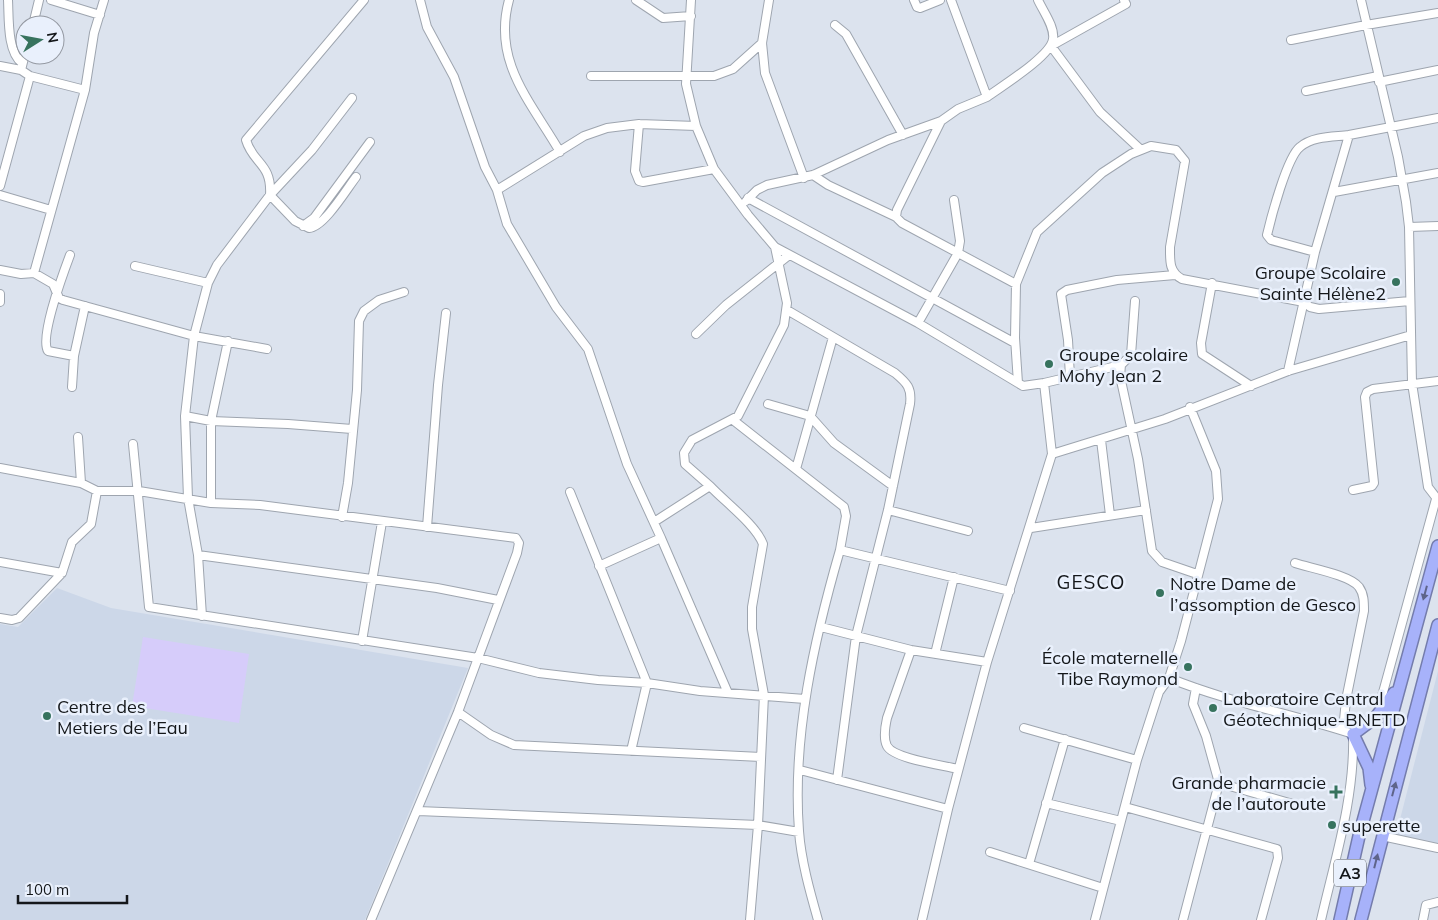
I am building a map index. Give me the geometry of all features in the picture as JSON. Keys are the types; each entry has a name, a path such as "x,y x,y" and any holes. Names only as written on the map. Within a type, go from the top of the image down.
{"highway":[{"name":"A3","path":"1340,920 1400,683 1438,546"},
{"name":"A3","path":"1361,920 1438,625"},
{"path":"1372,790 1369,768 1348,732 1376,717 1387,705 1400,683"}],"street":[{"path":"8,0 12,43 16,56 30,76 85,90"},
{"path":"36,15 40,0"},
{"path":"51,0 100,15"},
{"path":"34,273 85,90 104,0"},
{"path":"356,177 317,226 312,228 303,226 295,221 270,195 270,176 248,146 246,140 364,0"},
{"path":"420,0 427,27 454,76 485,167 497,190 507,224 556,307 588,349 619,447 654,522 728,693"},
{"path":"510,0 503,34 514,77 560,152"},
{"path":"636,0 663,18 691,16"},
{"path":"691,0 686,77 687,96 696,126 714,169 741,206 775,247 918,323 1022,386 1044,383 1122,365"},
{"path":"769,0 762,43 765,73 804,178"},
{"path":"914,0 917,7 920,8 940,0"},
{"path":"951,0 987,97"},
{"path":"1038,0 1053,34 1052,46 1100,112 1140,149"},
{"path":"741,206 748,198 767,185 813,175 903,135 941,121 958,109 987,97 1052,46 1126,4 1124,0"},
{"path":"1361,0 1402,179 1409,227 1412,383 1428,487 1437,500 1382,696"},
{"path":"1292,40 1438,13"},
{"path":"834,25 846,34 903,135"},
{"path":"591,76 714,76 733,69 762,43"},
{"path":"0,66 22,66"},
{"path":"1306,91 1438,70"},
{"path":"0,186 30,76"},
{"path":"202,616 198,555 188,498 185,416 194,336 208,283 217,265 270,195 312,150 352,98"},
{"path":"1315,252 1271,240 1267,235 1289,165 1300,146 1318,139 1438,118"},
{"path":"896,217 897,210 941,121"},
{"path":"497,190 584,136 607,128 640,124 696,126"},
{"path":"640,124 635,171 638,181 644,182 714,169"},
{"path":"1288,371 1315,252 1334,192 1349,135"},
{"path":"303,226 314,218 370,142"},
{"path":"1018,383 1015,343 1016,284 1034,237 1040,228 1102,173 1140,149 1151,146 1167,147 1176,150 1185,161 1170,247 1170,261 1175,275"},
{"path":"1334,192 1438,173"},
{"path":"813,175 828,185 896,217 902,223 1016,284"},
{"path":"0,196 51,210"},
{"path":"748,198 1015,343"},
{"path":"918,323 958,253 960,241 954,200"},
{"path":"1409,227 1438,226"},
{"path":"750,920 758,825 764,695 752,617 763,544 747,522 685,464 684,453 688,445 698,437 738,416 769,358 784,325 787,310 775,247"},
{"path":"70,255 57,291 45,347 48,351 74,356"},
{"path":"696,334 726,305 789,255"},
{"path":"135,266 208,283"},
{"path":"0,270 21,274 34,273 48,279 57,291 59,298 85,306 194,336 267,348"},
{"path":"1070,377 1068,340 1062,294 1067,290 1117,280 1175,275 1182,279 1212,283 1304,302 1310,307 1319,309 1410,301"},
{"path":"1212,283 1201,343 1202,354 1251,386"},
{"path":"342,517 348,483 359,367 359,321 364,311 379,300 404,292"},
{"path":"0,294 0,302"},
{"path":"1135,301 1131,355 1122,365 1120,376 1132,429 1152,551 1154,557 1162,562 1197,574"},
{"path":"72,387 74,356 85,306"},
{"path":"787,310 895,373 910,388 910,404 888,510 856,636 837,780"},
{"path":"427,526 437,394 446,313"},
{"path":"1052,454 1101,440 1288,371 1411,335"},
{"path":"796,469 833,337"},
{"path":"211,503 211,421 228,342"},
{"path":"1353,490 1372,486 1374,482 1366,394 1373,389 1412,383 1438,382"},
{"path":"922,920 958,769 987,662 1031,528 1052,454 1044,383"},
{"path":"768,404 810,416 834,443 893,486"},
{"path":"1095,920 1136,760 1159,692 1169,678 1181,640 1218,499 1218,482 1212,459 1190,407"},
{"path":"185,416 211,421 352,429"},
{"path":"732,420 844,507 846,516 840,550 805,699 800,770 799,832 818,920"},
{"path":"78,437 81,483"},
{"path":"1101,440 1110,516"},
{"path":"133,444 139,491 147,605 152,608 478,658 538,673 805,699"},
{"path":"0,468 81,483 97,491 139,491 211,503 260,505 516,538 519,544 517,553 458,712 371,920"},
{"path":"654,522 710,486"},
{"path":"0,618 12,620 19,618 62,573 72,542 91,524 97,491"},
{"path":"570,492 647,683 631,751"},
{"path":"888,510 968,531"},
{"path":"1031,528 1146,510"},
{"path":"362,641 382,522"},
{"path":"599,566 661,538"},
{"path":"840,550 1010,591"},
{"path":"198,555 372,578 498,600"},
{"path":"0,562 62,573"},
{"path":"1295,563 1358,585 1364,596 1364,610 1346,700 1348,732 1354,755 1345,816 1322,920"},
{"path":"935,654 954,577"},
{"path":"821,626 912,650 987,662"},
{"path":"912,650 884,729 887,746 894,754 958,769"},
{"path":"1169,678 1196,688 1348,732"},
{"path":"1183,920 1219,783 1208,743 1193,704 1196,688"},
{"path":"458,712 490,735 514,745 761,758"},
{"path":"1024,728 1136,760"},
{"path":"1029,864 1065,739"},
{"path":"800,770 948,809"},
{"path":"1219,783 1293,804"},
{"path":"1046,804 1121,821"},
{"path":"1125,807 1277,849 1278,858 1261,920"},
{"path":"418,811 758,825 799,832"},
{"path":"1382,836 1438,848"},
{"path":"990,852 1103,888"},
{"path":"1423,920 1426,905 1438,902"}],"shaded area":[{"path":"57,588 111,608 468,668 365,920 0,920 0,624 18,627"},
{"path":"143,637 249,654 239,723 132,706"},
{"path":"1438,671 1438,845 1396,835"}],"place":[{"name":"Groupe Scolaire Sainte Hélène2","path":"1396,282"},
{"name":"Groupe scolaire Mohy Jean 2","path":"1049,364"},
{"name":"Notre Dame de l’assomption de Gesco","path":"1160,593"},
{"name":"École maternelle Tibe Raymond","path":"1188,667"},
{"name":"Laboratoire Central Géotechnique-BNETD","path":"1213,708"},
{"name":"Centre des Metiers de l’Eau","path":"47,716"},
{"name":"Grande pharmacie de l’autoroute","path":"1336,792"},
{"name":"superette","path":"1332,825"}],"district":[{"name":"GESCO","path":"1091,582"}]}
